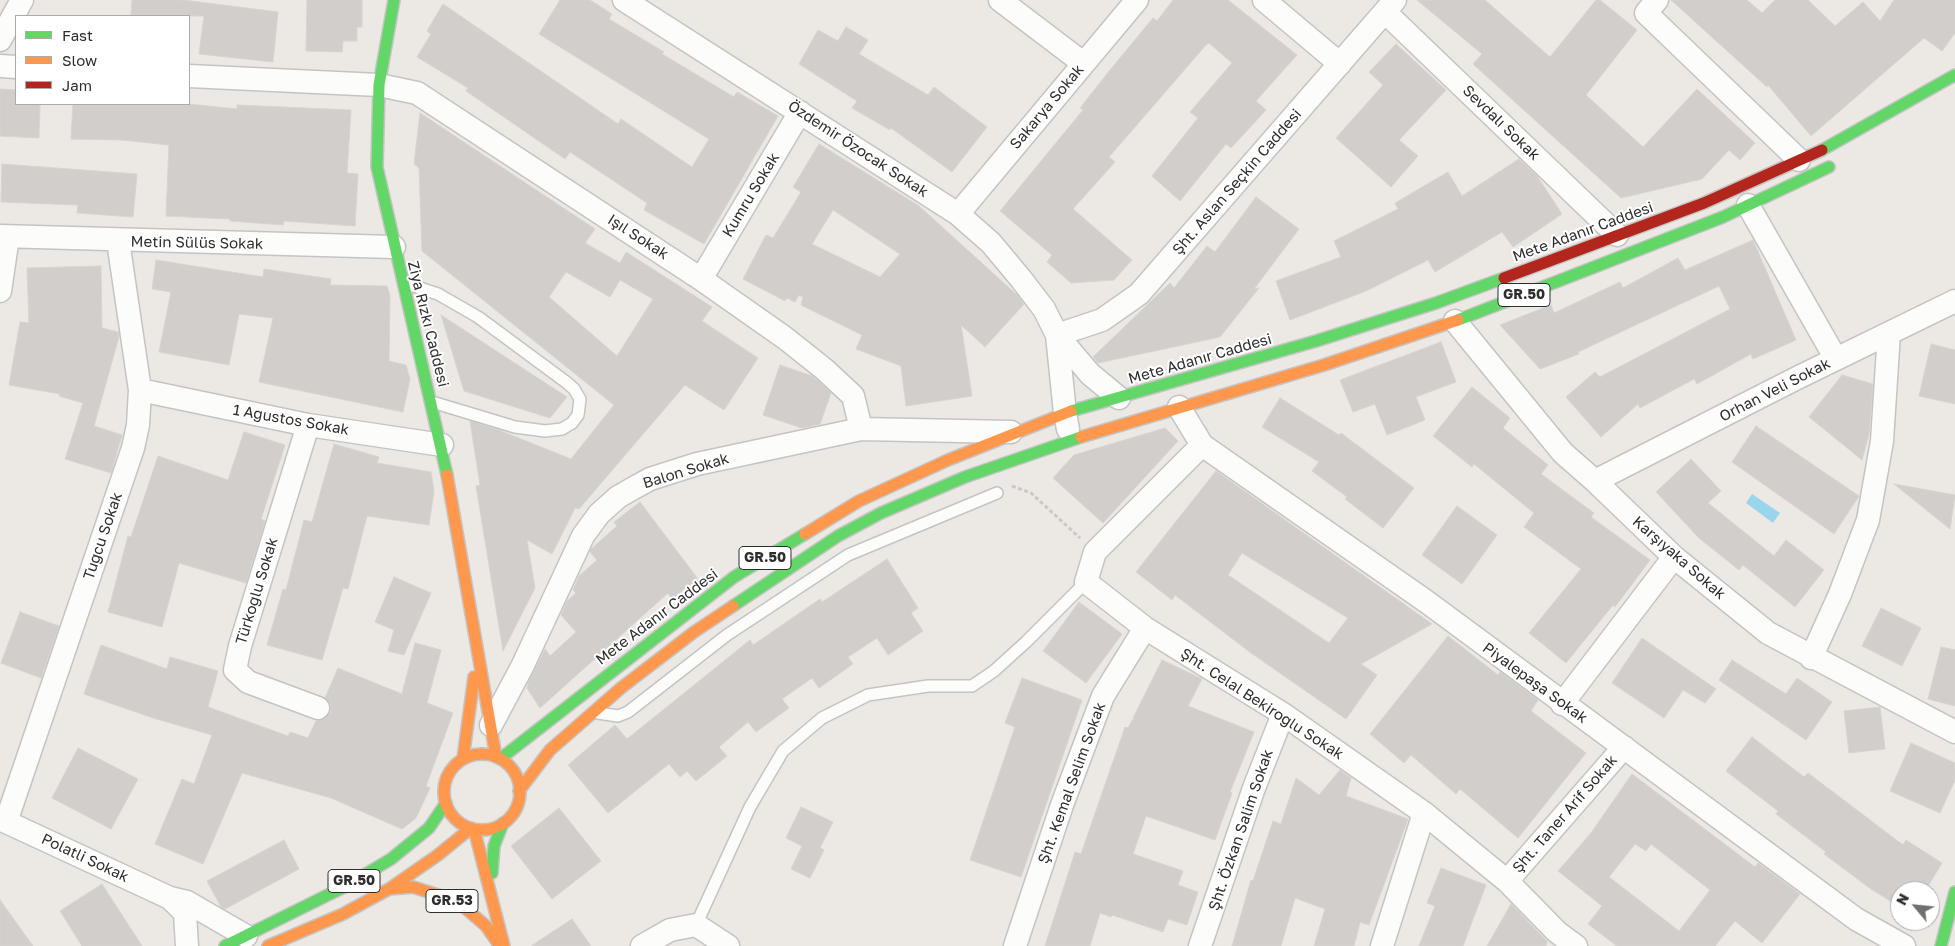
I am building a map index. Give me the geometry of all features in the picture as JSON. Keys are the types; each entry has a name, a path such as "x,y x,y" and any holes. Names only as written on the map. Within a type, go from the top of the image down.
{"main road":[{"name":"Ziya Rızkı Caddesi","path":"394,0 379,85 377,168 394,247 442,444 477,653 498,758"},
{"name":"Mete Adanır Caddesi","path":"498,758 734,577 859,501 948,460 1065,414 1316,341 1436,303 1704,203 1799,160 1880,119 1955,75"},
{"name":"GR.50","path":"268,946 342,914 389,889 473,829 484,830 503,823 512,814 518,803 519,791 550,750 594,712 694,632 838,536 881,513 965,477 1071,440 1324,365 1455,321 1630,255 1748,205 1839,162"},
{"name":"Ziya Rızkı Caddesi","path":"463,759 477,653"},
{"path":"473,829 455,819 446,803 444,790 447,778 453,767 463,759 474,755 498,758 510,767 517,778 519,791"},
{"name":"GR.50","path":"224,946 346,886 391,859 429,828 446,803"},
{"name":"GR.53","path":"491,890 494,846 503,823"},
{"name":"GR.53","path":"473,829 491,890"},
{"name":"GR.53","path":"389,889 412,887 444,896 464,907 486,926 500,946"},
{"path":"491,890 504,946"},
{"path":"1941,946 1955,892"}],"street":[{"path":"0,40 22,0"},
{"name":"Özdemir Özocak Sokak","path":"624,0 958,214 991,243 1044,309 1056,336 1065,414 1071,440"},
{"path":"1000,0 1083,63"},
{"name":"Sakarya Sokak","path":"958,214 1137,0"},
{"path":"1264,0 1340,64"},
{"path":"1657,0 1646,13 1799,160"},
{"name":"Şht. Aslan Seçkin Caddesi","path":"1056,336 1102,320 1139,294 1390,6"},
{"name":"Sevdalı Sokak","path":"1390,6 1617,234"},
{"path":"0,66 15,67"},
{"name":"Işıl Sokak","path":"190,76 379,85 417,93 701,279 824,369 852,396 861,429"},
{"name":"Kumru Sokak","path":"701,279 800,112"},
{"path":"1748,205 1836,359"},
{"path":"0,291 4,237"},
{"name":"Metin Sülüs Sokak","path":"4,237 394,247"},
{"name":"Tuğcu Sokak","path":"3,820 133,448 138,425 140,390 118,241"},
{"name":"Orhan Veli Sokak","path":"1595,481 1955,301"},
{"name":"Karşıyaka Sokak","path":"1455,321 1563,453 1674,557 1768,633 1811,658 1955,732"},
{"path":"1811,658 1840,594 1868,520 1882,441 1888,333"},
{"name":"Özdemir Özocak Sokak","path":"1056,336 1090,374 1119,398"},
{"name":"1 Ağustos Sokak","path":"140,390 308,425 442,444"},
{"name":"Piyalepaşa Sokak","path":"1179,407 1202,445 1427,602 1562,704 1624,747 1856,919 1904,946"},
{"name":"Türkoğlu Sokak","path":"308,425 240,646 235,670 248,682 318,708"},
{"name":"Balon Sokak","path":"491,725 522,667 583,536 599,514 618,497 650,479 697,464 861,429 1016,433"},
{"path":"1086,582 1095,552 1202,445"},
{"path":"1562,704 1674,557"},
{"name":"Şht. Celal Bekiroğlu Sokak","path":"1086,582 1145,628 1283,714 1424,813 1507,881 1555,939 1576,946"},
{"name":"Şht. Kemal Selim Sokak","path":"1015,946 1062,805 1103,696 1145,628"},
{"name":"Şht. Özkan Salim Sokak","path":"1200,946 1254,788 1283,714"},
{"name":"Şht. Taner Arif Sokak","path":"1507,881 1624,747"},
{"path":"1382,946 1424,813"},
{"name":"Polatli Sokak","path":"3,820 170,898 187,902 246,936"},
{"name":"Polatli Sokak","path":"170,898 185,913 187,946"},
{"path":"642,946 670,930 696,925 728,946"}],"lane":[{"path":"404,283 438,294 478,317 574,388 580,399 578,415 572,423 562,429 545,431 515,427 432,402"},
{"path":"594,712 618,716 628,712 727,635 848,555 997,493"},
{"path":"838,536 848,555"},
{"path":"696,925 750,806 783,751 822,718 868,694 928,686 972,686 994,671 1026,642 1086,582"}],"path":[{"path":"997,493 1011,485 1031,493 1095,552"}],"water":[{"path":"1752,494 1780,513 1773,523 1746,503"}],"building":[{"path":"132,0 183,0 278,12 273,62 199,54 204,16 131,15"},
{"path":"307,0 362,0 362,27 357,27 357,41 343,41 342,52 306,51"},
{"path":"560,0 590,0 612,14 609,19 664,52 662,54 734,97 737,92 778,116 704,244 644,210 647,203 570,152 565,159 466,91 468,88 417,57 431,34 427,31 443,4 618,124 621,119 692,167 709,139 539,34"},
{"path":"1173,0 1228,0 1297,55 1256,101 1266,110 1231,148 1226,144 1180,201 1152,176 1198,118 1190,112 1232,63 1209,43 1206,45 1109,157 1115,162 1073,209 1132,260 1114,280 1071,283 1047,262 1052,255 1000,211 1083,110 1080,108 1110,70 1153,18 1157,21"},
{"path":"1417,0 1485,0 1550,57 1596,0 1600,0 1637,30 1586,95 1643,147 1697,89 1755,143 1740,160 1729,150 1702,179 1621,198 1473,64 1482,54"},
{"path":"1671,0 1747,0 1762,13 1775,0 1808,0 1835,26 1863,2 1880,21 1894,0 1955,0 1955,33 1942,51 1924,38 1811,136 1768,85 1767,87"},
{"path":"846,27 868,40 859,54 928,95 934,87 987,127 952,172 891,128 890,130 852,108 857,101 799,64 818,30 838,41"},
{"path":"1396,44 1446,90 1399,140 1418,156 1391,187 1336,138 1383,85 1369,72"},
{"path":"0,89 15,90 15,105 40,105 39,138 0,136"},
{"path":"190,104 237,109 237,105 351,110 347,173 358,174 355,226 284,221 283,225 230,221 230,219 166,216 169,145 122,140 71,139 73,105"},
{"path":"420,113 595,229 585,243 620,263 626,252 712,307 702,321 758,358 724,410 685,385 579,509 575,508 552,554 527,540 535,588 503,651 476,486 480,485 470,421 496,429 571,459 614,405 422,251 419,168 414,164","holes":["566,272 610,297 620,280 653,299 617,356 549,297"]},
{"path":"819,144 919,206 1017,295 1024,304 985,347 961,325 972,396 906,406 901,366 856,349 862,335 801,305 803,297 799,295 795,302 787,298 785,301 743,279 766,235 773,238 801,192 793,187","holes":["833,210 900,254 880,277 812,244"]},
{"path":"1519,159 1537,176 1562,214 1513,247 1502,232 1435,272 1428,260 1366,291 1290,320 1276,281 1341,257 1334,241 1398,209 1395,203 1448,172 1462,196"},
{"path":"2,164 137,174 133,217 77,213 78,205 1,202"},
{"path":"1256,197 1299,229 1254,289 1259,288 1220,337 1098,363 1093,357 1170,283 1174,288 1207,246 1215,252"},
{"path":"1753,240 1796,340 1753,359 1751,354 1697,384 1694,379 1640,408 1638,404 1601,437 1566,397 1595,372 1600,377 1730,309 1719,286 1578,352 1579,354 1540,369 1500,325 1551,305 1554,313 1620,282 1623,288 1678,258 1685,270"},
{"path":"156,260 263,277 264,269 331,279 330,285 387,286 390,296 389,361 406,365 410,379 403,412 259,382 273,318 239,314 229,365 159,352 171,292 152,289"},
{"path":"101,266 102,328 118,332 119,337 94,426 122,435 111,473 65,459 83,403 59,396 60,394 9,385 20,322 29,323 27,268"},
{"path":"441,315 567,397 550,418 464,391"},
{"path":"1441,342 1456,382 1416,397 1425,420 1387,435 1375,404 1353,412 1340,380"},
{"path":"1931,344 1955,350 1955,404 1919,396"},
{"path":"780,365 812,376 831,393 820,424 802,428 763,415"},
{"path":"1842,375 1873,384 1869,434 1862,460 1809,417"},
{"path":"1472,387 1510,418 1503,428 1548,465 1541,474 1594,513 1591,517 1650,560 1615,607 1613,605 1566,663 1529,633 1581,569 1524,527 1534,513 1474,464 1472,467 1433,436"},
{"path":"1280,398 1339,435 1341,433 1414,488 1383,528 1345,499 1347,497 1312,471 1319,462 1262,427"},
{"path":"1756,426 1859,496 1834,534 1732,462"},
{"path":"1165,428 1178,441 1103,523 1053,478 1074,455"},
{"path":"244,432 285,445 261,519 265,521 246,583 179,563 162,627 108,612 128,536 131,537 158,456 228,480"},
{"path":"334,444 379,457 377,463 431,472 434,491 429,525 367,516 348,589 343,588 322,660 267,645 283,589 286,590 304,520 312,522"},
{"path":"1691,459 1721,491 1708,503 1774,556 1786,540 1824,570 1795,607 1743,565 1739,570 1699,538 1656,492"},
{"path":"1216,471 1432,624 1361,664 1377,675 1346,719 1251,653 1175,595 1172,600 1136,572","holes":["1242,553 1348,618 1329,643 1228,575"]},
{"path":"1894,484 1955,495 1950,529"},
{"path":"640,502 698,579 672,599 668,593 540,708 527,688 529,681 545,649 550,656 576,632 561,615 567,601 576,593 573,590 579,576 597,560 590,552 591,549 617,526 614,522"},
{"path":"1457,506 1497,535 1462,584 1422,555"},
{"path":"887,559 918,608 911,613 923,631 888,655 877,638 848,657 853,664 819,688 812,678 782,699 789,708 756,732 748,722 719,747 727,756 696,781 687,771 680,777 669,764 608,813 568,765 615,725 627,739 750,640 753,645 820,599 822,602"},
{"path":"394,577 431,593 404,655 388,651 394,630 375,622"},
{"path":"1079,602 1122,634 1086,683 1043,651"},
{"path":"1881,608 1921,628 1902,666 1862,646"},
{"path":"20,612 59,626 41,678 1,663"},
{"path":"1448,636 1498,675 1500,672 1538,700 1531,711 1586,753 1518,838 1460,789 1456,794 1411,755 1404,763 1370,734"},
{"path":"1642,638 1716,689 1705,703 1683,690 1664,718 1612,683"},
{"path":"415,643 441,650 427,703 453,713 426,786 430,788 416,818 402,829 331,798 242,773 203,864 155,844 182,779 194,784 212,735 153,718 84,694 101,645 167,669 170,657 218,671 208,707 288,736 290,732 308,738 316,721 326,718 330,713 331,705 325,698 338,668 402,694"},
{"path":"1941,647 1955,650 1955,706 1928,699"},
{"path":"1162,660 1202,679 1188,706 1254,732 1230,792 1232,793 1215,840 1146,816 1133,854 1183,871 1178,885 1198,892 1187,925 1168,919 1163,932 1112,915 1111,917 1100,913 1090,946 1045,946 1075,852 1081,854 1125,727 1128,728 1133,719 1135,719 1133,718"},
{"path":"1732,660 1786,694 1797,678 1832,702 1806,740 1719,680"},
{"path":"1022,678 1082,700 1021,877 970,860 1015,727 1005,723"},
{"path":"1880,707 1885,749 1849,753 1844,711"},
{"path":"1752,737 1804,777 1808,773 1903,845 1906,840 1942,863 1931,881 1890,881 1890,901 1824,854 1826,852 1776,814 1778,811 1726,771"},
{"path":"1911,743 1955,763 1955,780 1940,813 1890,791"},
{"path":"78,748 138,779 111,829 52,798"},
{"path":"1340,770 1351,778 1346,796 1408,819 1369,925 1360,922 1354,946 1314,946 1325,909 1295,898 1281,946 1232,946 1251,880 1253,881 1273,821 1281,824 1296,778 1319,795"},
{"path":"1632,774 1755,867 1758,863 1800,894 1762,943 1735,921 1715,946 1617,946 1588,924 1602,906 1558,871 1591,833","holes":["1635,844 1646,851 1651,844 1710,890 1679,931 1609,877"]},
{"path":"801,807 833,822 820,848 824,850 810,878 791,869 802,846 786,838"},
{"path":"559,808 601,861 552,899 511,846"},
{"path":"284,840 299,869 225,909 221,907 207,881"},
{"path":"1441,868 1486,885 1463,946 1419,946 1435,906 1427,903"},
{"path":"102,884 142,946 82,946 60,911"},
{"path":"0,900 33,946 0,946"},
{"path":"1511,904 1547,941 1546,946 1487,946"},
{"path":"572,919 591,946 531,946"}],"traffic: fast":[{"path":"394,0 379,85 377,167 447,475"},
{"path":"1822,150 1955,75"},
{"path":"1458,320 1723,217 1829,167"},
{"path":"1071,411 1316,341 1436,303 1504,278"},
{"path":"733,606 838,536 881,513 965,477 1081,437"},
{"path":"500,759 734,577 805,534"},
{"path":"225,946 346,886 391,859 429,828 446,803"},
{"path":"492,873 494,846 503,823"},
{"path":"1941,946 1955,892"}],"traffic: slow":[{"path":"1081,437 1324,365 1458,320"},
{"path":"805,534 859,501 948,460 1071,411"},
{"path":"447,475 496,757"},
{"path":"519,791 550,750 621,688 694,632 733,606"},
{"path":"463,759 474,677"},
{"path":"482,754 496,757 509,765 517,778 520,792 517,806 509,819 496,827 482,830 468,827 455,819 447,806 444,792 447,778 455,765 468,757 482,754"},
{"path":"268,946 343,914 389,889 438,855 471,828"},
{"path":"474,829 504,946"},
{"path":"389,889 413,887 444,897 464,907 486,926 500,946"}],"traffic: jam":[{"path":"1504,278 1704,203 1822,150"}]}
